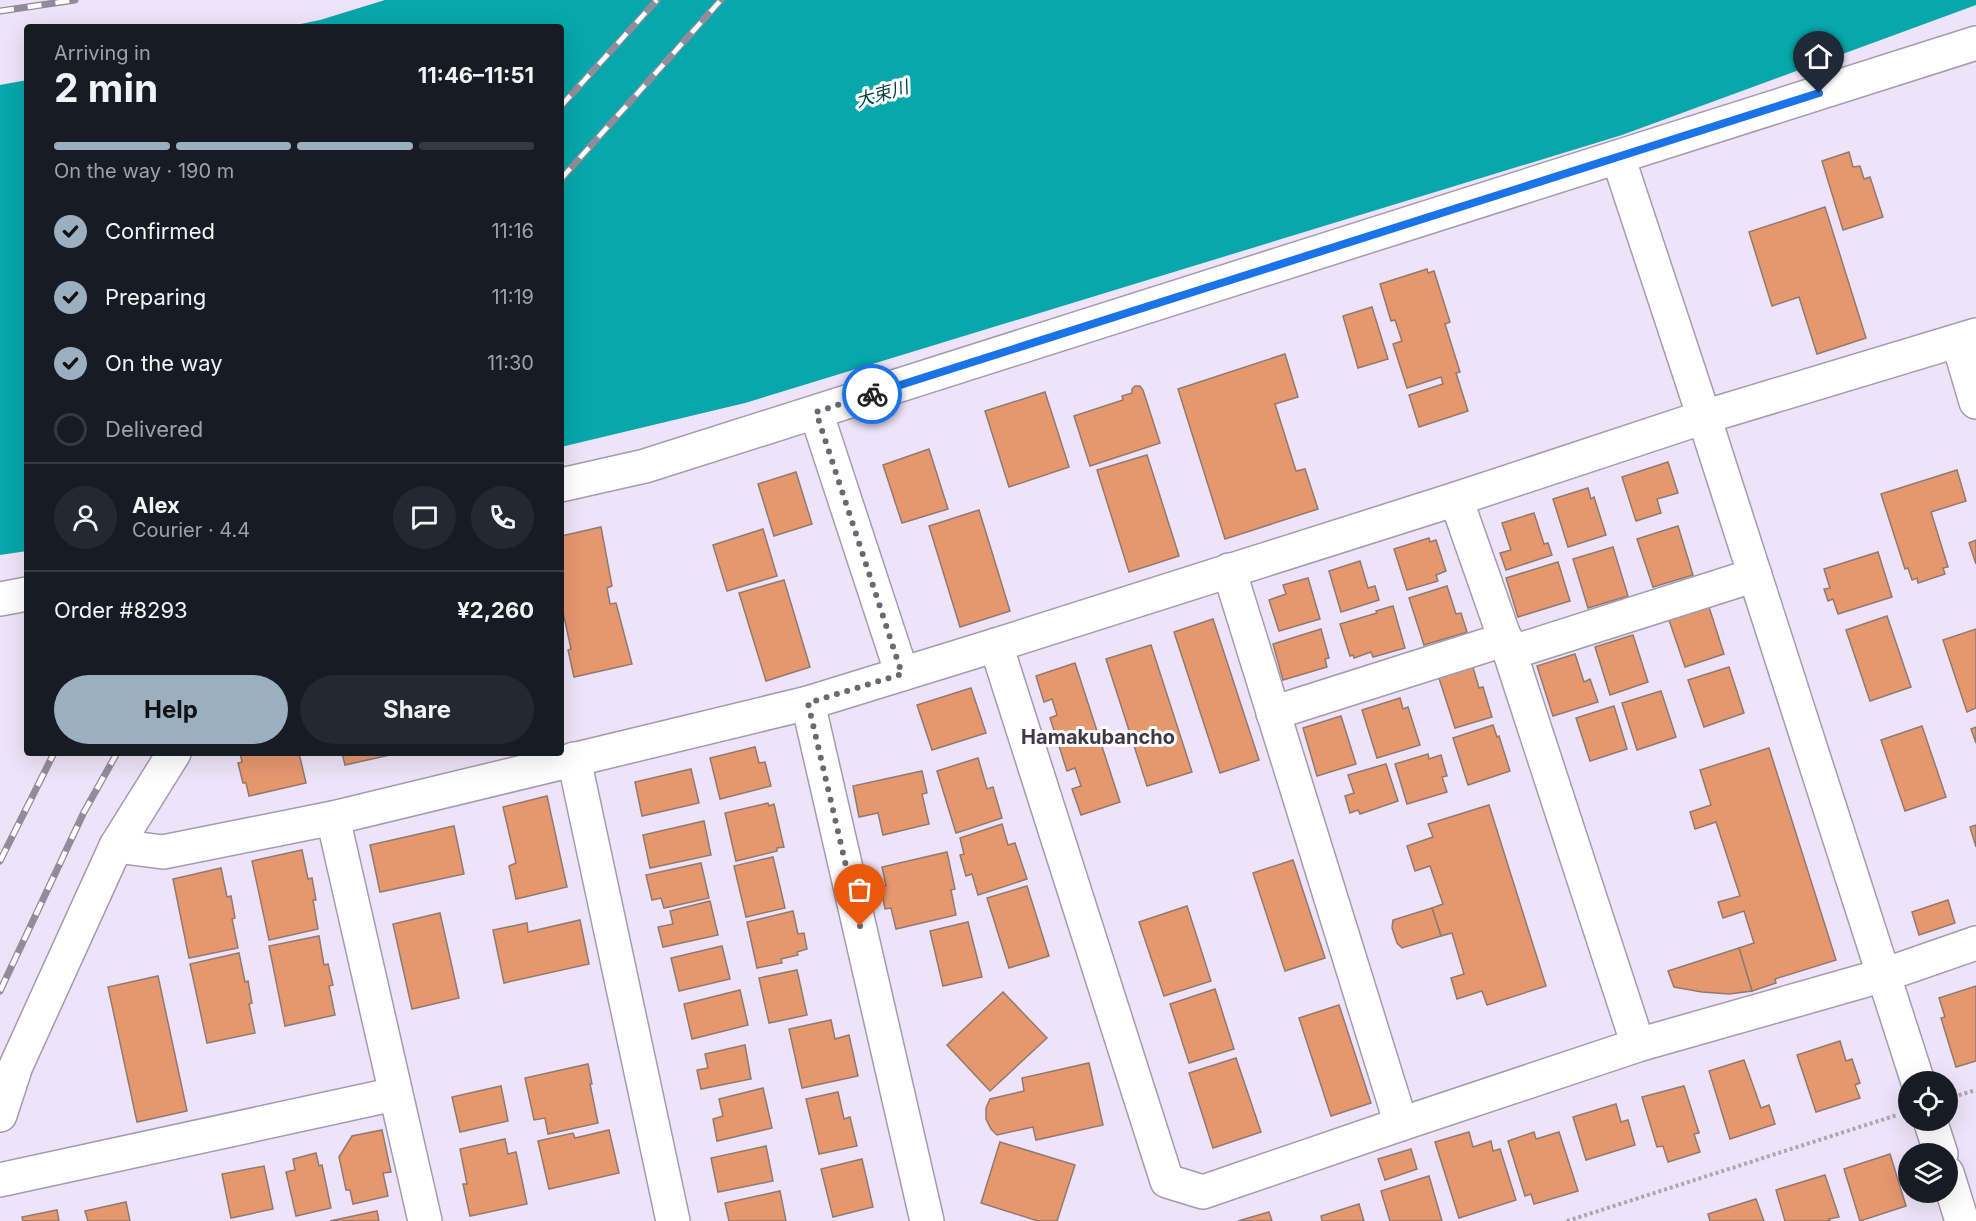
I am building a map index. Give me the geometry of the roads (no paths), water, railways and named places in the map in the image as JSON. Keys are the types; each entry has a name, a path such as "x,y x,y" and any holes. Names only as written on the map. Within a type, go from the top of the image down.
{"street":[{"path":"564,483 645,466 1976,43"},
{"path":"1617,157 1704,417 1915,1071"},
{"path":"116,846 163,852 333,818 808,703 1456,499 1704,417 1967,338 1976,402"},
{"path":"816,412 902,674"},
{"path":"1456,499 1508,646 1638,1045"},
{"path":"1229,570 1401,1124"},
{"path":"1273,713 1755,575"},
{"path":"0,599 24,595"},
{"path":"996,645 1167,1181 1203,1192 1638,1045 1884,975 1976,943"},
{"path":"808,703 927,1221"},
{"path":"0,1115 16,1066 116,846 172,756"},
{"path":"574,759 673,1221"},
{"path":"333,818 425,1221"},
{"path":"0,1180 395,1094"},
{"path":"1956,1203 1962,1221"}],"water":[{"name":"大束川","path":"385,0 1976,0 1976,5 1622,135 745,403 564,446 564,24 301,24"},
{"path":"24,81 24,551 0,555 0,85"}],"railway":[{"path":"0,11 75,0"},
{"path":"564,103 657,0"},
{"path":"564,176 721,0"},
{"path":"0,861 52,756"},
{"path":"0,991 84,812 115,756"}],"district":[{"name":"Hamakubancho","path":"1098,737"}]}
